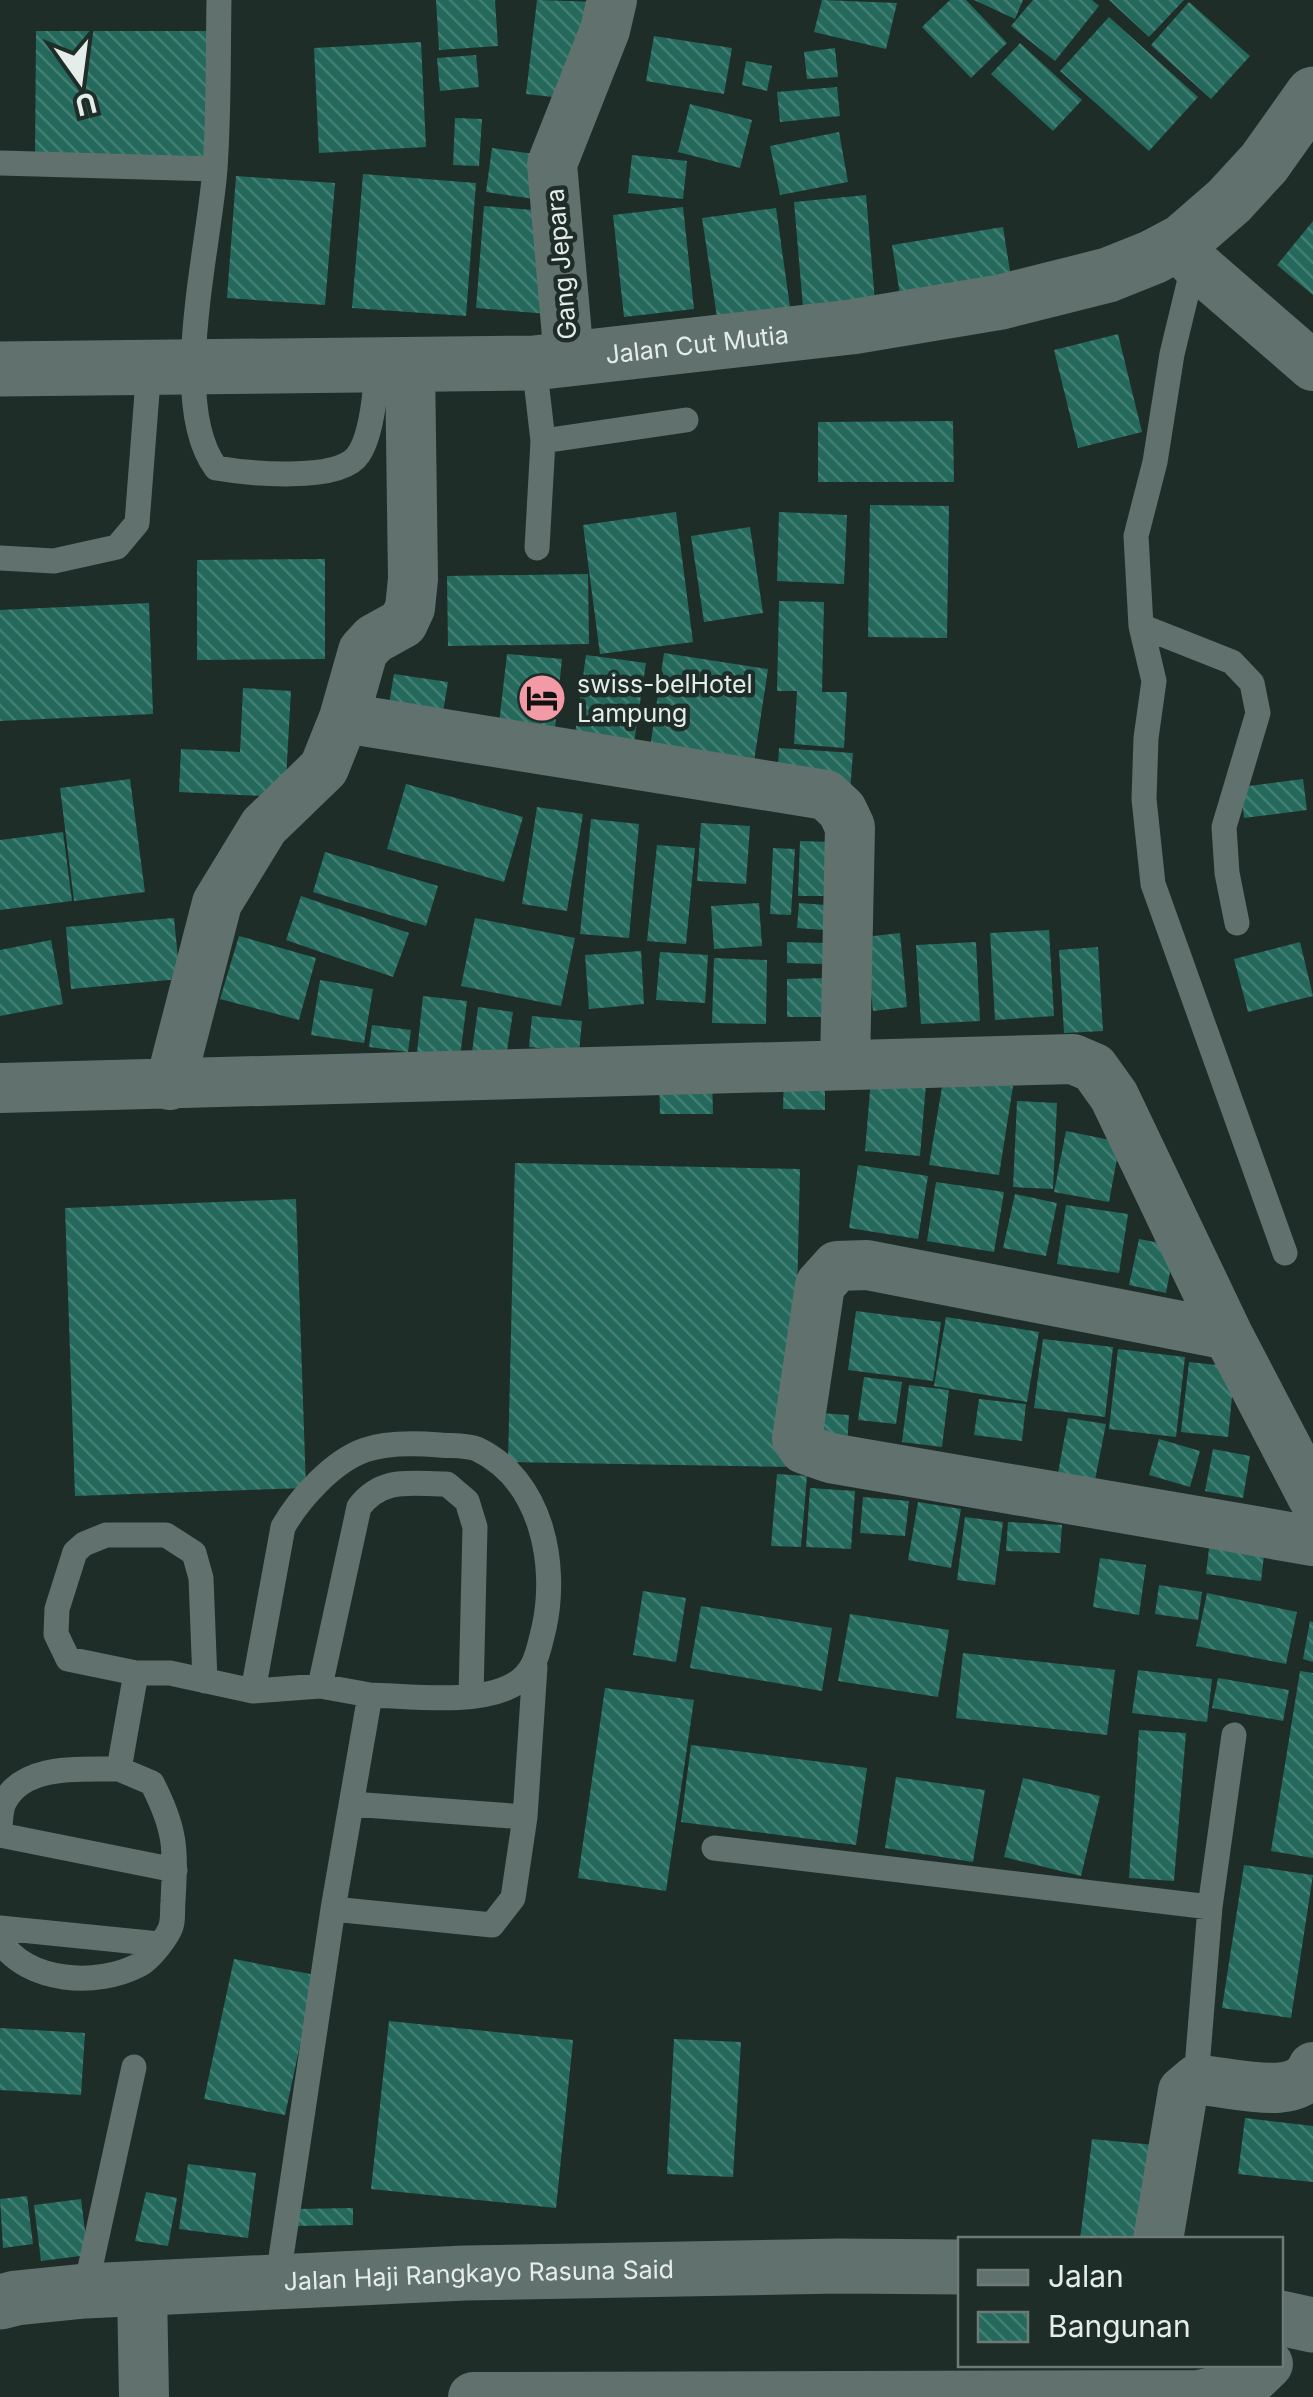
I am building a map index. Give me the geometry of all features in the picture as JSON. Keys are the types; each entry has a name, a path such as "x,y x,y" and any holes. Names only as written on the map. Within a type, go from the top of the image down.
{"main road":[{"name":"Jalan Cut Mutia","path":"0,369 552,361 851,327 1001,302 1108,275 1153,257 1189,252 1228,201 1264,163 1313,94"},
{"name":"Jalan Haji Rangkayo Rasuna Said","path":"0,2302 86,2291 465,2273 840,2266 958,2268"}],"street":[{"name":"Gang Jepara","path":"552,361 552,164 605,30 612,0"},
{"path":"1189,252 1313,366"},
{"path":"170,1084 218,903 264,826 324,768 364,651 374,639 403,624 410,608 413,579 394,364"},
{"path":"344,718 826,794 842,810 850,827 845,1064"},
{"path":"0,1088 1073,1059 1094,1068 1114,1096 1228,1335 1313,1498"},
{"path":"1228,1335 866,1265 837,1266 820,1286 797,1439 814,1455 1313,1541"},
{"path":"1159,2237 1183,2091 1196,2080 1282,2090 1300,2083 1312,2073 1313,2067"},
{"path":"142,2290 144,2397"},
{"path":"473,2397 1199,2395 1246,2385 1261,2367"}],"lane":[{"path":"0,558 54,561 117,546 137,523 172,367 196,315 215,168 219,0"},
{"path":"0,162 215,168"},
{"path":"1189,252 1154,462 1136,536 1141,626 1154,681 1146,738 1144,799 1153,884 1285,1253"},
{"path":"536,548 552,361"},
{"path":"172,367 196,407 206,455 216,468 242,472 321,472 348,466 359,455 376,398 394,364"},
{"path":"543,441 686,420"},
{"path":"1141,626 1232,662 1252,684 1258,713 1224,828 1237,924"},
{"path":"253,1691 283,1527 295,1506 322,1478 363,1450 417,1443 476,1448 515,1478 534,1508 546,1544 549,1604 535,1667 525,1817 513,1898 492,1925 333,1909"},
{"path":"320,1686 359,1508 371,1491 389,1484 447,1484 468,1501 474,1527 472,1696"},
{"path":"205,1681 201,1578 194,1553 166,1535 106,1535 75,1552 57,1609 56,1634 68,1659 136,1673 170,1673 205,1681 253,1691 320,1686 370,1695 472,1696 513,1685 535,1667"},
{"path":"119,1769 136,1673"},
{"path":"277,2284 333,1909 370,1695"},
{"path":"1196,2080 1210,1907 1234,1735"},
{"path":"0,1825 4,1802 18,1786 50,1771 119,1769 152,1782 171,1820 176,1852 171,1928 142,1964 86,1980 49,1974 10,1955 0,1941"},
{"path":"352,1804 525,1817"},
{"path":"0,1836 175,1870"},
{"path":"714,1848 1210,1907"},
{"path":"0,1928 159,1944"},
{"path":"86,2291 134,2066"}],"building":[{"path":"436,0 495,0 498,46 439,50"},
{"path":"537,0 601,2 589,101 526,94"},
{"path":"822,0 897,3 886,49 814,32"},
{"path":"950,0 966,0 1007,43 971,78 922,27"},
{"path":"974,0 1023,0 1015,19"},
{"path":"1033,0 1092,0 1099,6 1055,61 1011,26"},
{"path":"1109,0 1184,0 1149,37"},
{"path":"1189,2 1250,56 1211,99 1151,45"},
{"path":"1109,17 1198,97 1149,151 1060,71"},
{"path":"36,31 208,31 208,158 35,158"},
{"path":"654,36 732,48 724,94 646,81"},
{"path":"421,42 426,147 319,153 314,48"},
{"path":"1020,43 1082,100 1053,131 991,74"},
{"path":"835,48 838,77 807,79 804,52"},
{"path":"476,55 479,87 440,91 437,58"},
{"path":"746,61 772,66 767,91 742,85"},
{"path":"837,87 840,116 780,122 777,92"},
{"path":"690,104 752,120 740,168 678,152"},
{"path":"455,118 482,119 479,166 453,165"},
{"path":"839,132 848,182 780,195 770,146"},
{"path":"492,148 575,160 569,204 486,192"},
{"path":"632,155 687,161 683,199 628,193"},
{"path":"363,174 476,183 466,316 352,308"},
{"path":"236,176 335,183 325,305 227,298"},
{"path":"866,195 875,301 803,307 794,202"},
{"path":"484,206 570,213 561,315 476,308"},
{"path":"683,207 694,309 624,317 613,215"},
{"path":"776,208 790,307 717,317 702,218"},
{"path":"1313,221 1313,295 1277,265"},
{"path":"1003,227 1012,284 901,301 892,245"},
{"path":"1118,334 1142,432 1078,448 1054,350"},
{"path":"953,421 954,482 818,482 818,422"},
{"path":"870,505 949,506 947,638 868,637"},
{"path":"676,512 693,642 600,654 583,525"},
{"path":"779,512 847,515 844,584 777,581"},
{"path":"750,527 763,613 704,622 691,536"},
{"path":"325,559 325,659 197,660 197,560"},
{"path":"588,574 589,644 448,646 447,576"},
{"path":"779,601 824,602 822,692 847,692 844,748 794,744 797,691 777,691"},
{"path":"149,603 153,714 0,721 0,610"},
{"path":"664,653 768,669 753,768 649,755"},
{"path":"507,654 562,659 553,747 497,741"},
{"path":"586,655 646,663 632,756 573,748"},
{"path":"394,674 448,682 442,718 388,710"},
{"path":"243,688 291,691 285,797 179,792 181,749 240,752"},
{"path":"779,748 853,753 850,791 777,786"},
{"path":"130,779 145,892 74,901 60,788"},
{"path":"1303,779 1307,810 1244,818 1241,787"},
{"path":"406,784 523,817 504,882 387,849"},
{"path":"537,807 583,814 567,911 522,904"},
{"path":"591,819 639,824 629,938 580,934"},
{"path":"701,823 750,826 746,884 697,881"},
{"path":"63,832 72,901 0,910 0,840"},
{"path":"800,841 832,842 829,896 798,896"},
{"path":"657,845 695,848 686,944 647,941"},
{"path":"773,848 795,849 791,915 770,914"},
{"path":"325,852 438,886 426,926 313,892"},
{"path":"301,896 409,933 393,977 286,940"},
{"path":"759,903 762,946 714,949 711,906"},
{"path":"799,903 826,905 823,930 797,928"},
{"path":"174,918 180,979 71,989 66,927"},
{"path":"475,918 575,938 561,1006 461,986"},
{"path":"1049,930 1054,1016 995,1020 990,933"},
{"path":"900,933 907,1007 873,1011 865,937"},
{"path":"239,936 316,958 299,1020 220,999"},
{"path":"51,940 63,1004 0,1016 0,950"},
{"path":"787,942 826,943 825,964 787,963"},
{"path":"976,942 980,1021 921,1024 916,945"},
{"path":"1300,942 1313,996 1248,1012 1234,959"},
{"path":"1098,947 1103,1031 1064,1033 1059,950"},
{"path":"641,951 644,1004 589,1009 585,955"},
{"path":"660,952 708,955 705,1003 656,1000"},
{"path":"714,958 767,960 766,1024 712,1023"},
{"path":"827,978 826,1017 787,1017 787,979"},
{"path":"320,980 373,989 364,1043 311,1035"},
{"path":"423,996 467,1001 460,1057 417,1052"},
{"path":"478,1007 513,1012 506,1057 472,1052"},
{"path":"532,1016 582,1021 579,1052 529,1047"},
{"path":"372,1025 411,1030 408,1052 369,1047"},
{"path":"944,1075 1013,1086 999,1175 929,1165"},
{"path":"784,1076 825,1076 825,1110 783,1109"},
{"path":"712,1077 713,1114 660,1114 659,1078"},
{"path":"871,1079 926,1084 920,1156 865,1151"},
{"path":"1017,1101 1057,1103 1053,1189 1013,1187"},
{"path":"1066,1131 1120,1142 1109,1202 1054,1192"},
{"path":"515,1163 800,1169 793,1467 508,1462"},
{"path":"858,1165 928,1176 918,1239 849,1228"},
{"path":"936,1182 1004,1192 994,1252 927,1241"},
{"path":"1015,1194 1057,1203 1046,1256 1003,1248"},
{"path":"296,1199 306,1488 75,1496 65,1208"},
{"path":"1066,1205 1128,1214 1119,1273 1057,1264"},
{"path":"1139,1239 1175,1246 1166,1293 1129,1285"},
{"path":"856,1311 941,1322 933,1381 848,1370"},
{"path":"946,1317 1039,1332 1027,1402 934,1386"},
{"path":"1043,1339 1113,1347 1105,1417 1034,1408"},
{"path":"1118,1349 1185,1357 1176,1437 1109,1429"},
{"path":"1189,1362 1235,1367 1228,1437 1181,1432"},
{"path":"864,1377 902,1382 896,1424 858,1420"},
{"path":"909,1385 949,1390 942,1447 902,1442"},
{"path":"979,1399 1026,1404 1022,1441 974,1435"},
{"path":"818,1413 849,1415 847,1445 816,1443"},
{"path":"1068,1418 1106,1424 1093,1490 1056,1484"},
{"path":"1159,1439 1200,1451 1190,1487 1149,1475"},
{"path":"1213,1449 1250,1456 1243,1498 1205,1491"},
{"path":"777,1474 807,1476 801,1547 771,1546"},
{"path":"810,1488 855,1491 851,1549 806,1547"},
{"path":"863,1497 909,1501 905,1536 860,1533"},
{"path":"918,1502 961,1509 951,1568 908,1560"},
{"path":"965,1517 1003,1522 995,1585 957,1580"},
{"path":"1008,1522 1062,1525 1060,1553 1006,1551"},
{"path":"1210,1540 1265,1547 1261,1581 1206,1574"},
{"path":"1100,1558 1146,1565 1139,1615 1093,1607"},
{"path":"1159,1585 1202,1592 1198,1620 1155,1614"},
{"path":"643,1591 686,1598 676,1662 633,1655"},
{"path":"1207,1593 1297,1612 1286,1664 1196,1646"},
{"path":"701,1606 832,1628 822,1691 690,1668"},
{"path":"850,1614 949,1630 938,1697 838,1681"},
{"path":"1310,1621 1313,1622 1313,1662 1303,1659"},
{"path":"963,1653 1115,1670 1107,1735 956,1718"},
{"path":"1138,1670 1212,1679 1207,1722 1132,1713"},
{"path":"1300,1671 1313,1673 1313,1858 1271,1851"},
{"path":"1218,1678 1289,1690 1283,1721 1212,1708"},
{"path":"605,1688 694,1700 666,1891 578,1878"},
{"path":"1139,1730 1186,1733 1174,1881 1129,1878"},
{"path":"691,1745 867,1768 856,1845 681,1822"},
{"path":"896,1777 985,1790 973,1862 885,1848"},
{"path":"1023,1778 1100,1796 1081,1876 1004,1857"},
{"path":"1244,1865 1313,1875 1291,2018 1222,2008"},
{"path":"234,1959 315,1975 285,2115 204,2099"},
{"path":"389,2021 573,2040 556,2208 371,2189"},
{"path":"0,2028 85,2033 81,2095 0,2090"},
{"path":"674,2039 741,2042 733,2177 667,2174"},
{"path":"1245,2118 1313,2126 1313,2182 1238,2174"},
{"path":"1092,2139 1165,2146 1154,2237 1080,2237"},
{"path":"188,2164 256,2173 248,2238 179,2229"},
{"path":"146,2192 177,2198 168,2246 135,2241"},
{"path":"27,2196 33,2244 3,2248 0,2199"},
{"path":"81,2199 88,2255 41,2261 34,2205"},
{"path":"353,2208 353,2225 295,2226 295,2209"}],"place":[{"name":"swiss-belHotel Lampung","path":"542,698"}]}
